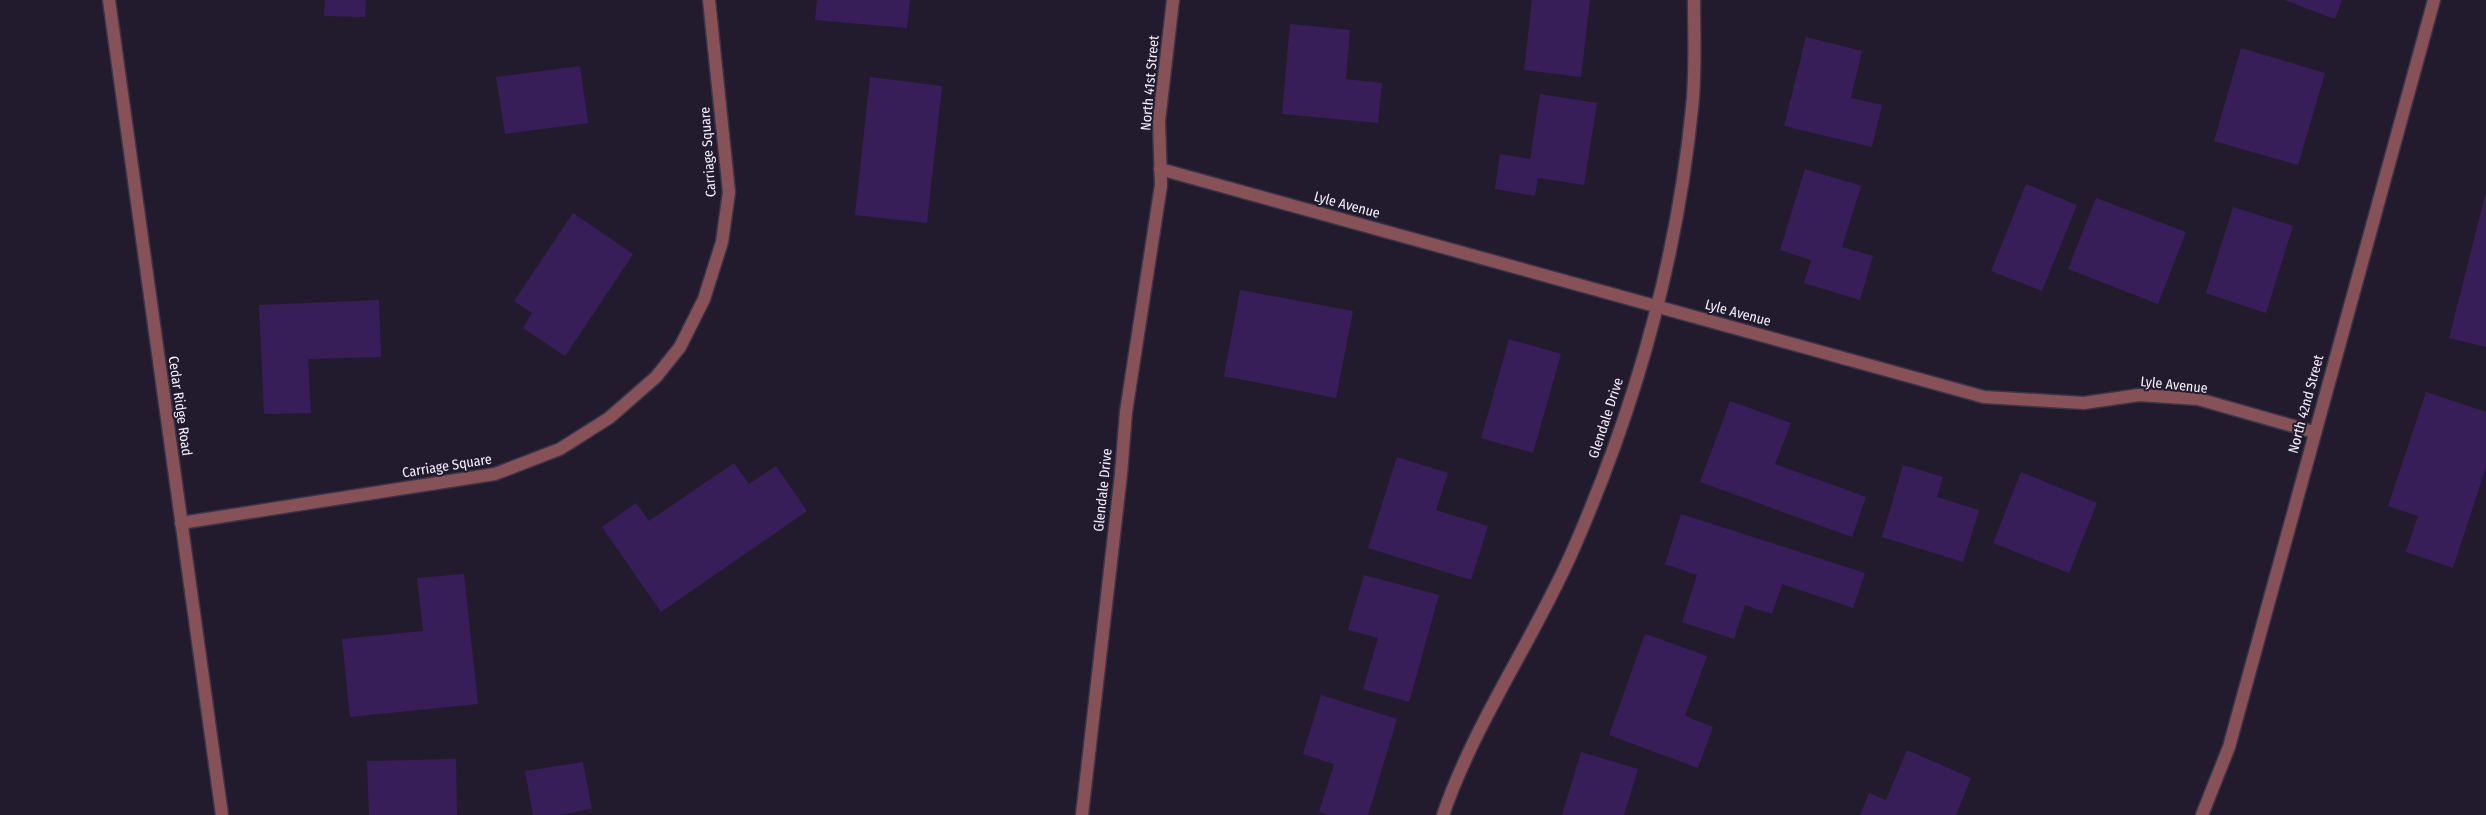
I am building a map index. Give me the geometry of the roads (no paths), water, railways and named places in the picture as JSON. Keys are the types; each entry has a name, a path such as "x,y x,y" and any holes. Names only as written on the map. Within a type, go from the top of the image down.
{"street":[{"name":"Cedar Ridge Road","path":"109,0 222,815"},
{"name":"Carriage Square","path":"181,522 495,474 560,449 608,418 656,377 680,347 704,299 722,242 728,201 729,192 709,0"},
{"name":"North 41st Street","path":"1160,169 1159,121 1173,0"},
{"name":"Glendale Drive","path":"1443,815 1458,772 1572,552 1619,434 1669,260 1684,177 1693,106 1694,0"},
{"name":"North 42nd Street","path":"2202,815 2228,747 2434,0"},
{"name":"Lyle Avenue","path":"1160,169 1984,397 2084,403 2139,395 2198,400 2314,432"},
{"name":"Glendale Drive","path":"1082,815 1121,474 1126,412 1157,214 1161,185 1160,169"}]}
